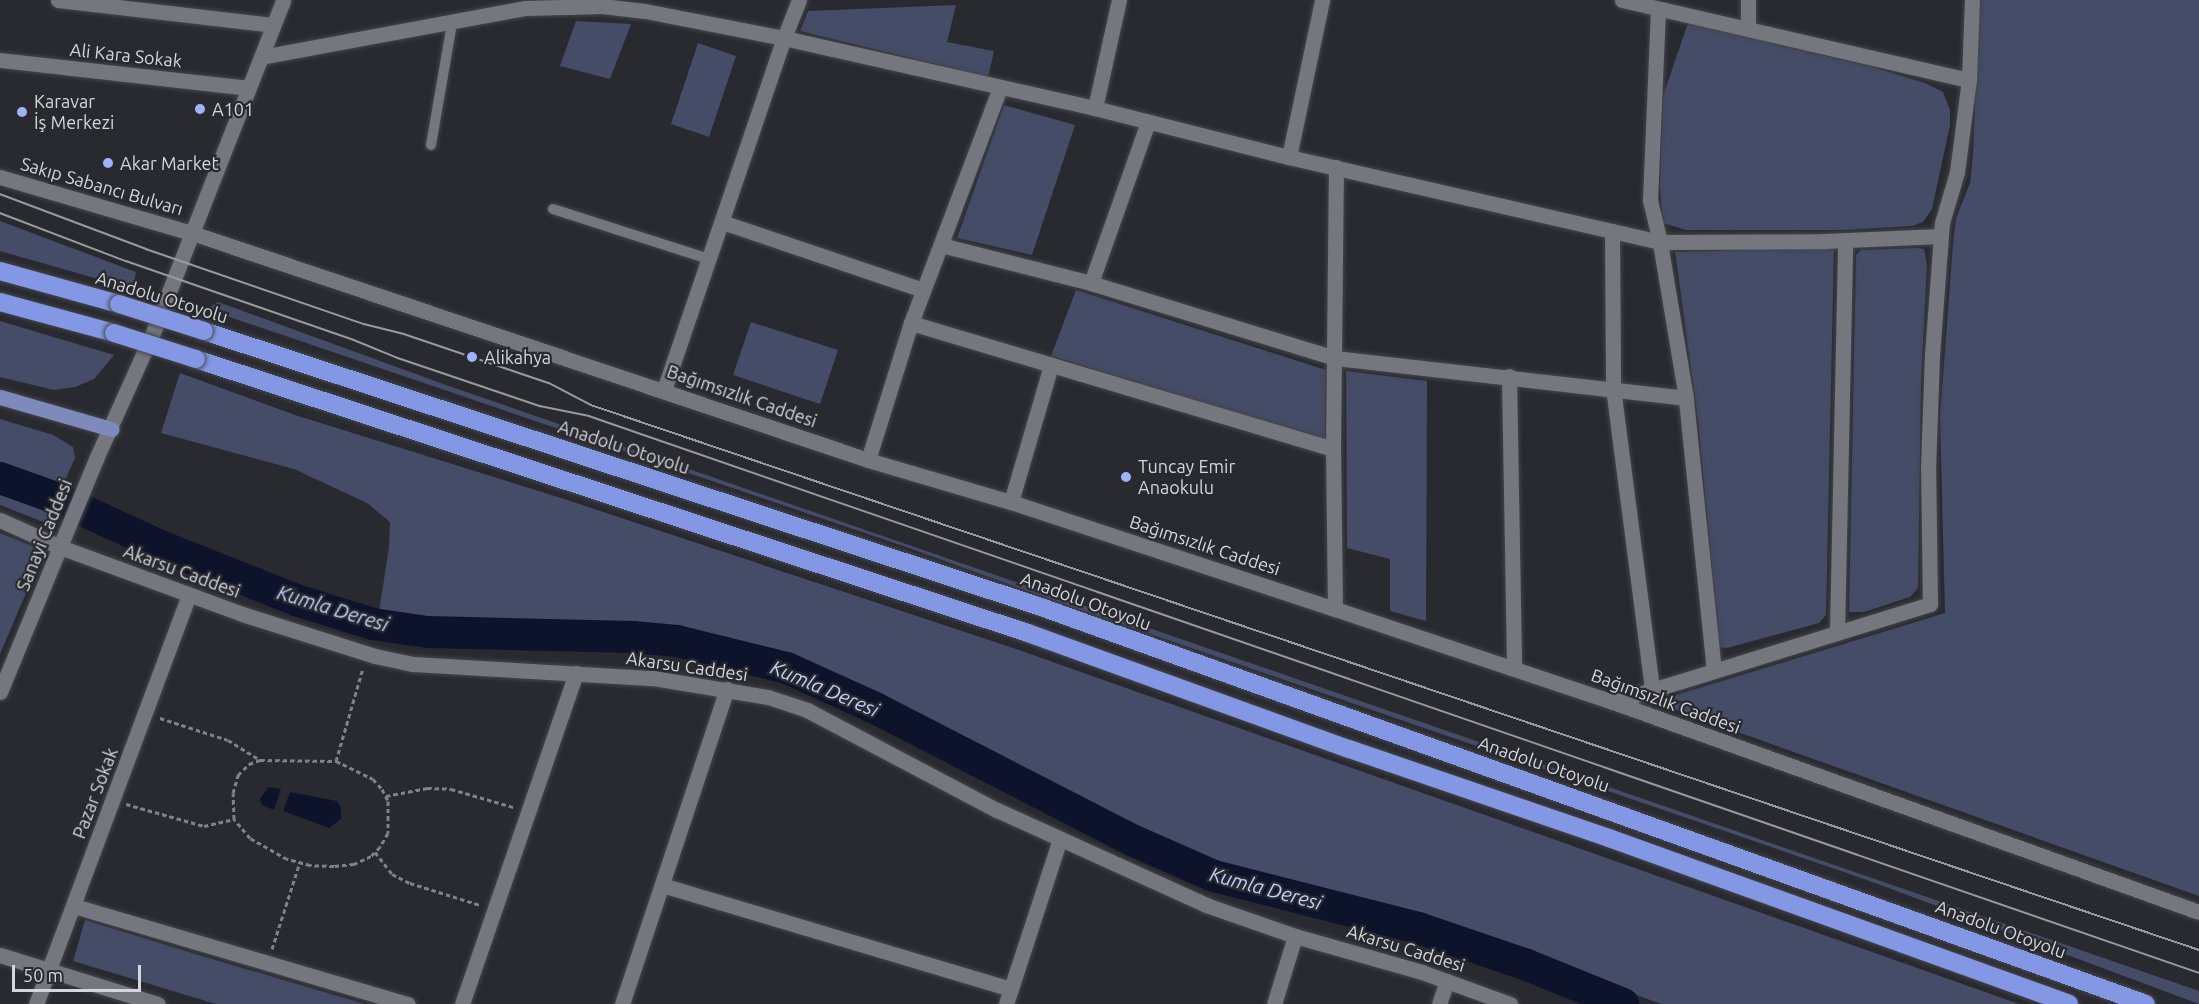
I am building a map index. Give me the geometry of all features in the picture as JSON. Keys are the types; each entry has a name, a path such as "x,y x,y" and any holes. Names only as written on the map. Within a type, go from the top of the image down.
{"highway":[{"name":"Anadolu Otoyolu","path":"0,271 119,304 204,331 1041,607 2146,1004"},
{"path":"0,303 114,333 196,359 1028,633 1349,749 1589,830 2069,1004"}],"main road":[{"path":"0,397 111,429"}],"street":[{"path":"58,0 273,25"},
{"name":"Sanayi Caddesi","path":"0,692 192,233 283,0"},
{"path":"664,390 799,0"},
{"path":"1095,108 1119,0"},
{"path":"1289,157 1322,0"},
{"path":"1622,0 1969,80"},
{"path":"1748,0 1748,28"},
{"path":"1613,702 1930,604 1928,469 1941,236 1942,223 1957,172 1969,80 1972,0"},
{"path":"261,57 452,23 527,4 648,6 1095,108 1289,157 1660,242 1845,240 1941,236"},
{"path":"1658,9 1650,200 1660,242 1686,398 1714,671"},
{"name":"Ali Kara Sokak","path":"0,60 248,88"},
{"path":"868,460 911,323 1000,87"},
{"path":"1091,283 1148,122"},
{"path":"1335,609 1333,448 1336,167"},
{"name":"Sakıp Sabancı Bulvarı","path":"0,177 192,233"},
{"path":"722,222 923,290"},
{"path":"1611,231 1613,388 1652,690"},
{"name":"Bağımsızlık Caddesi","path":"192,233 868,460 1011,502 1613,702 2199,912"},
{"path":"1837,633 1845,240"},
{"path":"941,245 1091,283 1335,358 1509,376 1686,398"},
{"path":"911,323 1333,448"},
{"path":"1011,502 1051,365"},
{"path":"1509,376 1514,669"},
{"name":"Akarsu Caddesi","path":"0,520 60,547 189,596 322,641 375,656 414,664 653,678 768,697 807,710 997,810 1206,905 1295,936 1353,951 1447,981 1510,1004"},
{"name":"Pazar Sokak","path":"36,1004 189,596"},
{"path":"462,1004 576,673"},
{"path":"622,1004 727,689"},
{"path":"1006,1004 1060,839"},
{"path":"662,885 1011,989"},
{"path":"74,906 408,1004"},
{"path":"1274,1004 1295,936"},
{"path":"0,955 158,1004"},
{"path":"1439,1004 1447,981"}],"lane":[{"path":"431,145 452,23"},
{"path":"553,209 709,259"}],"path":[{"path":"336,761 358,686"},
{"path":"164,719 228,740 260,759"},
{"path":"260,759 336,761 373,779 386,796 390,818 388,833 375,852 354,864 334,866 300,862 268,851 250,838 234,819 233,792 238,775 249,764 260,759"},
{"path":"386,796 427,788 451,789 528,812"},
{"path":"114,800 204,826 234,819"},
{"path":"375,852 392,874 410,883 494,909"},
{"path":"267,963 300,862"}],"shaded area":[{"path":"1979,0 2199,0 2199,896 1653,702 1945,613 1940,417 1956,218 1970,183 1973,154"},
{"path":"956,5 947,42 994,51 988,77 800,31 808,11"},
{"path":"576,21 631,24 610,79 560,66"},
{"path":"1688,23 1869,66 1925,83 1943,92 1950,110 1950,125 1932,209 1923,222 1912,226 1844,230 1686,230 1663,223 1660,186 1663,96"},
{"path":"698,43 736,56 709,137 671,124"},
{"path":"1004,105 1075,125 1032,255 957,238"},
{"path":"0,221 136,272 133,289 0,251"},
{"path":"1834,248 1826,615 1819,623 1727,648 1719,647 1698,419 1675,252"},
{"path":"1924,249 1927,265 1921,382 1918,588 1910,597 1864,612 1849,612 1856,255 1861,250"},
{"path":"1076,290 1326,370 1325,440 1051,356"},
{"path":"218,302 446,385 2199,991 2199,1004 1867,880 1075,608 906,547 206,309"},
{"path":"0,321 114,355 94,379 75,387 54,390 0,377"},
{"path":"751,322 838,350 820,404 733,375"},
{"path":"1346,371 1427,381 1426,621 1390,611 1390,559 1347,548"},
{"path":"180,373 295,415 558,497 1010,647 2019,1004 1661,1004 1555,965 1436,926 1315,891 1245,877 1206,864 803,664 750,645 654,628 418,621 379,612 389,547 390,522 367,503 294,469 161,433"},
{"path":"0,419 53,435 73,447 75,458 46,523 0,505"},
{"path":"0,533 44,551 0,654"},
{"path":"268,787 281,789 274,810 262,805 260,799"},
{"path":"290,792 337,801 341,808 341,819 329,828 283,811"},
{"path":"85,920 365,1004 216,1004 73,961"}],"waterway":[{"name":"Kumla Deresi","path":"0,478 56,498 158,545 299,601 373,624 427,632 633,637 677,641 787,668 875,708 1134,841 1214,876 1418,928 1527,965 1623,1004"}],"tram line":[{"path":"0,194 146,249 364,324 404,334 549,383 591,405 2199,950"},
{"path":"0,213 126,261 354,340 398,358 540,406 589,416 2199,973"}],"place":[{"name":"A101","path":"200,109"},
{"name":"Karavar İş Merkezi","path":"22,112"},
{"name":"Akar Market","path":"108,163"},
{"name":"Alikahya","path":"472,357"},
{"name":"Tuncay Emir Anaokulu","path":"1126,477"}]}
